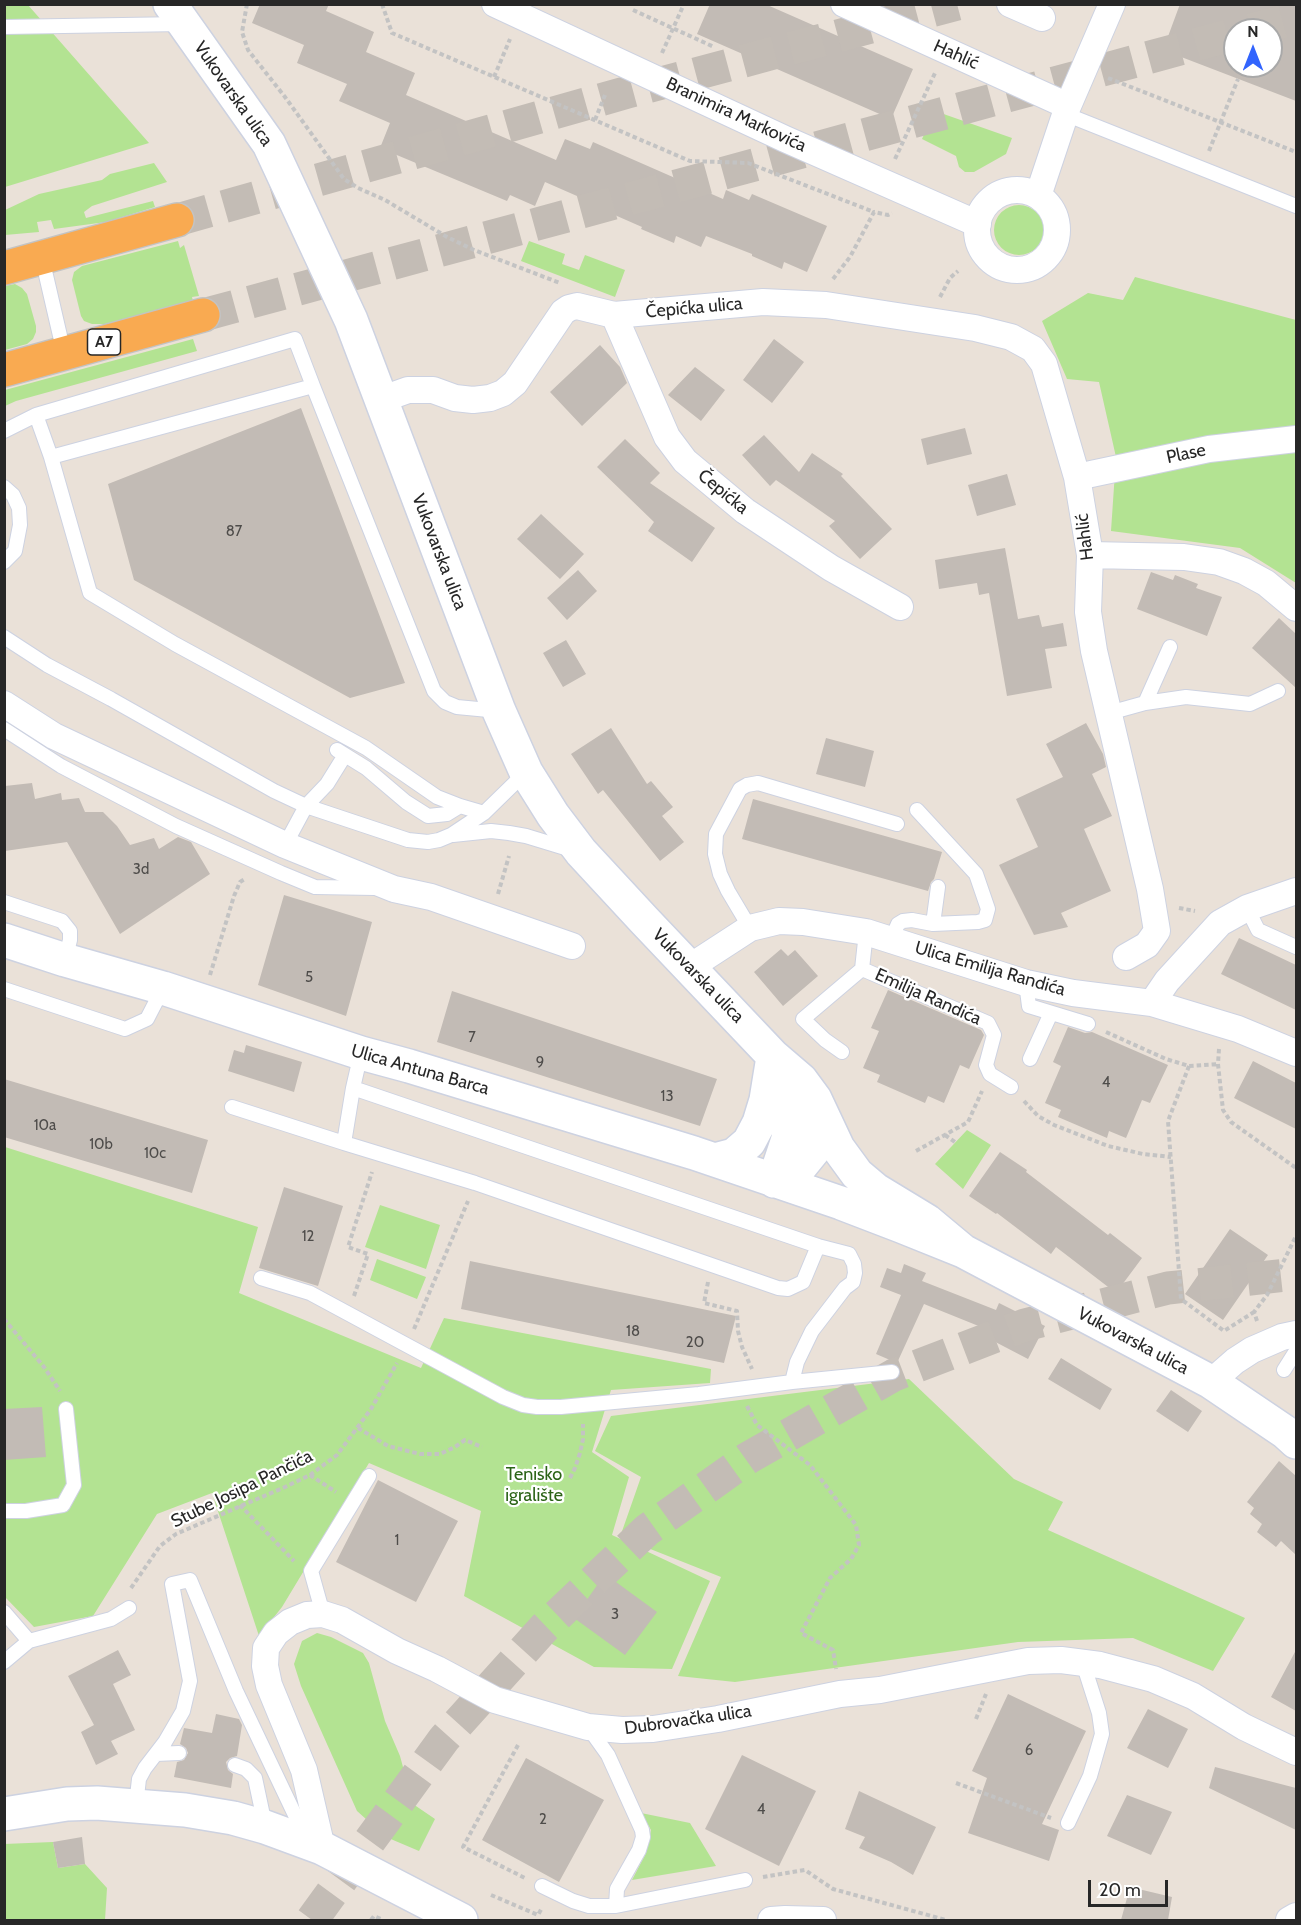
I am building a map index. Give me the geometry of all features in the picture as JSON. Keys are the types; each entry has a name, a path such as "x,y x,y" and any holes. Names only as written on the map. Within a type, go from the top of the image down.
{"highway":[{"path":"4,268 177,220"},
{"name":"A7","path":"4,370 203,315"}],"main road":[{"name":"Vukovarska ulica","path":"177,14 269,144 351,320 499,711 526,772 553,815 581,852 773,1056 801,1080 815,1100 838,1148 857,1174 876,1190 927,1221 963,1251"},
{"name":"Ulica Antuna Barca","path":"4,940 163,988 362,1053 714,1160 774,1181"},
{"name":"Vukovarska ulica","path":"773,1056 788,1094 790,1113 788,1139 774,1181 841,1203 963,1251 1210,1382 1285,1432 1296,1442"},
{"path":"714,1160 734,1155 749,1142 759,1123 766,1100 773,1056"},
{"path":"774,1181 800,1167 813,1151 820,1132 822,1114"},
{"path":"5,1814 67,1804 136,1805 233,1818 265,1827 315,1846 460,1920"}],"street":[{"name":"Branimira Markovića","path":"495,4 796,144 978,224"},
{"name":"Hahlić","path":"844,4 1066,110"},
{"path":"893,4 899,29"},
{"path":"1010,4 1042,18"},
{"path":"1038,196 1066,110 1112,4"},
{"path":"1014,190 1026,191 1038,196 1052,210 1058,229 1056,242 1050,253 1041,263 1017,271 992,262 983,252 978,240 978,224 983,210 991,200 1014,190"},
{"name":"Čepićka ulica","path":"380,400 408,390 433,390 455,398 473,400 490,398 503,393 515,382 563,312 577,306 614,315 763,302 826,305 975,328 1011,337 1033,349 1044,364"},
{"name":"Čepićka","path":"614,315 667,437 685,461 754,518 831,568 900,607"},
{"name":"Hahlić","path":"1044,364 1077,477 1090,555 1088,612 1094,651 1150,889 1157,932 1147,945 1126,957"},
{"name":"Plase","path":"1077,477 1209,449 1296,439"},
{"path":"1090,555 1184,557 1219,562 1244,571 1266,583 1296,609"},
{"path":"4,704 54,736 285,845 394,889 431,897 572,946"},
{"path":"1152,1003 1167,981 1220,923 1247,908 1296,891"},
{"name":"Ulica Emilija Randića","path":"690,968 750,927 779,921 803,922 866,932 1026,983 1073,993 1152,1003 1238,1029 1296,1053"},
{"path":"1210,1382 1252,1350 1282,1337 1296,1334"},
{"path":"315,1846 304,1770 269,1685 265,1666 266,1648 276,1633 290,1622 307,1615 323,1614"},
{"name":"Dubrovačka ulica","path":"323,1614 342,1620 397,1651 495,1700 588,1727 622,1730 653,1729 718,1719 840,1694 880,1690 986,1668 1028,1661 1061,1660 1100,1665 1153,1679 1192,1696 1244,1727 1296,1752"},
{"path":"1289,1920 1296,1916"},
{"path":"771,1920 823,1920"}],"lane":[{"path":"4,27 177,14"},
{"name":"Hahlić","path":"1066,110 1296,206"},
{"path":"42,258 64,353"},
{"path":"4,431 36,415 295,339 434,691 445,702 457,707 499,711"},
{"path":"51,457 313,386"},
{"path":"36,415 51,457 90,593 175,644 366,748 437,797 484,813"},
{"path":"4,487 13,495 19,508 21,525 15,552 4,562"},
{"path":"4,637 47,665 274,792 306,806 408,840 428,842 451,835 484,813 526,772"},
{"path":"1145,703 1170,647"},
{"path":"1109,713 1145,703 1186,697 1250,704 1278,691"},
{"path":"4,729 61,766 176,826 315,887 394,889"},
{"path":"285,845 306,806 327,784 341,752 366,768 406,802 428,816 447,814 460,806"},
{"path":"750,927 728,891 714,854 716,834 740,789 758,783 897,824"},
{"name":"Emilija Randića","path":"891,940 898,924 903,921 912,920 933,924 978,922 985,920 988,909 976,874 917,810"},
{"path":"451,835 491,831 509,833 581,852"},
{"path":"933,924 938,887"},
{"path":"4,902 62,921 70,931 65,960"},
{"path":"1247,908 1258,930 1296,946"},
{"name":"Emilija Randića","path":"842,1052 825,1040 803,1019 862,969 866,932"},
{"name":"Emilija Randića","path":"862,969 988,1023 994,1035 987,1065 990,1074"},
{"path":"1026,983 1029,1006 1088,1024"},
{"path":"4,989 125,1029 147,1019 163,988"},
{"path":"1030,1059 1052,1013"},
{"path":"344,1143 353,1088 362,1053"},
{"path":"990,1074 1011,1087"},
{"path":"353,1088 819,1246 849,1254 854,1264 853,1282 845,1288 812,1331 797,1362 792,1382"},
{"path":"232,1107 475,1183 778,1288 788,1290 803,1282 819,1246"},
{"path":"261,1278 310,1293 503,1397 523,1405 537,1407 579,1405 891,1372"},
{"path":"1284,1370 1296,1351"},
{"path":"4,1511 26,1511 63,1505 74,1485 66,1409"},
{"path":"323,1614 311,1571 369,1476"},
{"path":"136,1805 139,1779 183,1711 190,1681 172,1584 190,1580 236,1690 315,1846"},
{"path":"5,1660 29,1641 111,1618 129,1608"},
{"path":"4,1612 29,1641"},
{"path":"1068,1823 1090,1776 1102,1734 1099,1713 1083,1663"},
{"path":"588,1727 608,1755 642,1830 643,1838 639,1850 617,1889 616,1906"},
{"path":"156,1754 179,1753"},
{"path":"235,1765 246,1769 255,1778 265,1827"},
{"path":"542,1886 581,1903 616,1906 745,1881"}],"path":[{"path":"247,4 242,32 248,50 344,179 385,200 447,237 474,250 560,283"},
{"path":"382,4 392,33 690,161 748,163 874,212 888,215"},
{"path":"659,60 684,4"},
{"path":"633,10 714,47"},
{"path":"494,77 505,50"},
{"path":"891,168 938,67"},
{"path":"1105,77 1296,152"},
{"path":"1215,136 1238,79"},
{"path":"595,120 605,95"},
{"path":"844,264 874,212"},
{"path":"490,918 509,856"},
{"path":"208,981 234,896"},
{"path":"1088,1024 1166,1059 1189,1066 1218,1064"},
{"path":"1220,1047 1218,1064 1223,1110 1231,1122 1296,1168"},
{"path":"1189,1066 1168,1121 1181,1299 1224,1331 1254,1312 1266,1295 1296,1236"},
{"path":"916,1151 968,1122 990,1074"},
{"path":"1011,1087 1038,1116 1054,1125 1108,1146 1143,1154 1171,1157"},
{"path":"945,1135 955,1143"},
{"path":"349,1314 368,1254 348,1247 378,1154"},
{"path":"414,1329 475,1183"},
{"path":"707,1287 704,1303 737,1311 742,1347 760,1386"},
{"path":"1254,1312 1258,1326"},
{"path":"4,1319 44,1367 61,1393 66,1409"},
{"name":"Stube Josipa Pančića","path":"111,1618 160,1546 176,1534 310,1475 337,1455 358,1428 398,1361"},
{"path":"743,1388 745,1402 757,1425 810,1465 856,1525 859,1545 851,1559 830,1578 801,1634 833,1650 835,1665"},
{"path":"570,1478 583,1439 583,1421 579,1405"},
{"path":"358,1428 388,1446 420,1454 440,1454 455,1448 465,1440 482,1447"},
{"path":"310,1475 337,1491 325,1508 342,1519"},
{"path":"240,1505 291,1559 311,1571"},
{"path":"976,1719 988,1691"},
{"path":"518,1745 463,1847 542,1886"},
{"path":"956,1783 1068,1823"},
{"path":"745,1881 806,1870 833,1889 946,1920"},
{"path":"491,1894 538,1915 545,1902"},
{"path":"372,1920 374,1916 383,1920"}],"green space":[{"path":"5,5 28,5 149,143 5,187"},
{"path":"935,111 1012,138 1006,154 974,172 965,172 959,167 956,156 922,139"},
{"path":"154,163 167,182 92,206 84,212 86,218 153,201 155,207 106,222 54,229 51,220 37,222 39,232 5,235 5,210 39,194 102,180 110,174"},
{"path":"1014,205 1024,205 1037,212 1044,225 1044,235 1037,248 1024,255 1014,255 1005,251 998,244 994,235 994,225 998,216 1005,209"},
{"path":"178,241 180,248 184,245 199,296 192,297 193,301 105,324 92,324 84,321 72,280 74,272 82,266"},
{"path":"529,241 565,254 562,264 579,270 585,255 625,270 615,297 521,261"},
{"path":"1135,277 1296,320 1296,583 1240,548 1111,531 1116,457 1099,382 1067,379 1042,321 1088,293 1123,300"},
{"path":"15,284 27,294 36,332 27,344 5,350 5,286"},
{"path":"193,339 197,351 5,406 5,390"},
{"path":"967,1130 991,1145 963,1189 935,1164"},
{"name":"Tenisko igralište","path":"5,1147 258,1227 239,1293 421,1368 444,1318 711,1369 710,1383 611,1390 592,1452 629,1477 612,1535 710,1581 672,1669 594,1667 464,1596 481,1511 369,1463 282,1607 259,1636 212,1493 157,1514 93,1616 34,1627 5,1597"},
{"path":"380,1205 440,1225 426,1269 365,1247"},
{"path":"377,1259 426,1277 417,1299 370,1280"},
{"path":"909,1379 1014,1479 1063,1502 1048,1530 1245,1618 1213,1671 1133,1638 1018,1642 735,1682 678,1676 721,1577 620,1537 641,1477 595,1451 611,1416"},
{"path":"317,1633 331,1637 363,1653 369,1663 385,1721 400,1756 413,1804 435,1819 419,1851 386,1837 357,1811 301,1686 294,1664 302,1641"},
{"path":"641,1813 690,1823 716,1866 632,1880 646,1853 651,1830"},
{"path":"53,1842 58,1868 85,1864 107,1888 105,1920 5,1920 4,1844"}],"building":[{"path":"260,4 329,4 326,11 374,32 366,52 415,73 406,95 556,160 565,139 590,149 593,142 723,199 726,190 749,200 752,194 827,226 807,272 784,262 782,269 752,254 706,236 701,247 676,236 674,243 545,182 535,206 510,195 507,201 380,148 390,123 339,101 347,84 297,63 304,45 252,23"},
{"path":"710,4 765,4 913,69 891,119 697,34"},
{"path":"1180,4 1296,4 1296,101 1236,78 1283,78 1283,18 1223,18 1223,73 1163,50"},
{"path":"774,339 804,362 772,403 743,380"},
{"path":"600,345 620,367 627,383 582,426 550,392"},
{"path":"695,367 725,390 701,421 668,395"},
{"path":"301,408 405,683 350,698 134,580 108,484"},
{"path":"965,428 972,454 927,465 921,439"},
{"path":"764,435 799,472 812,453 843,474 841,476 892,529 860,559 829,526 835,521 776,480 770,486 742,455"},
{"path":"625,439 660,473 650,483 715,528 692,562 648,531 654,522 597,467"},
{"path":"1007,474 1016,505 977,516 968,485"},
{"path":"541,514 584,554 560,579 517,539"},
{"path":"1005,548 1018,619 1039,615 1042,627 1063,623 1067,646 1045,649 1052,688 1007,696 989,593 979,595 977,583 939,589 935,560"},
{"path":"578,570 597,591 567,620 547,598"},
{"path":"1151,572 1173,580 1175,575 1198,584 1196,588 1222,597 1207,636 1137,609"},
{"path":"1279,618 1296,634 1296,688 1252,648"},
{"path":"566,640 586,674 563,687 543,653"},
{"path":"1086,723 1103,754 1106,767 1092,774 1112,816 1084,829 1111,891 1061,913 1068,927 1034,935 999,865 1038,847 1016,799 1063,777 1046,744"},
{"path":"611,728 647,784 651,781 673,807 662,816 684,842 660,861 603,790 598,794 571,754"},
{"path":"826,738 874,751 865,787 816,774"},
{"path":"32,783 35,799 61,793 62,800 79,798 85,812 103,812 117,826 130,845 154,838 159,849 178,837 191,842 210,874 120,934 67,842 5,851 5,786"},
{"path":"753,799 942,852 934,879 928,891 742,839"},
{"path":"284,895 372,922 346,1016 258,985"},
{"path":"1239,938 1296,965 1296,1010 1221,974"},
{"path":"781,949 788,956 795,950 818,976 783,1006 754,972"},
{"path":"888,990 981,1030 984,1035 969,1069 960,1065 944,1103 928,1096 925,1103 877,1082 880,1075 863,1068 879,1031 871,1028"},
{"path":"452,991 717,1079 700,1126 437,1042"},
{"path":"1068,1027 1085,1033 1092,1032 1168,1065 1150,1103 1142,1100 1126,1138 1109,1131 1107,1138 1058,1117 1061,1110 1045,1103 1061,1066 1053,1062"},
{"path":"246,1045 302,1062 294,1092 228,1071 234,1050 244,1053"},
{"path":"1253,1061 1296,1083 1296,1129 1234,1098"},
{"path":"4,1079 208,1140 192,1193 4,1137"},
{"path":"1000,1152 1027,1170 1026,1172 1108,1235 1110,1233 1142,1258 1116,1293 1056,1247 1051,1254 997,1213 969,1196"},
{"path":"284,1187 343,1206 318,1286 259,1268"},
{"path":"1230,1229 1268,1255 1223,1320 1185,1294"},
{"path":"470,1261 736,1316 724,1363 461,1309"},
{"path":"904,1264 926,1273 922,1281 996,1310 999,1303 1045,1326 1028,1359 982,1335 986,1329 924,1304 897,1363 876,1354 901,1295 880,1287 887,1268 901,1273"},
{"path":"1061,1358 1112,1389 1100,1410 1048,1379"},
{"path":"1171,1390 1202,1411 1188,1432 1156,1411"},
{"path":"42,1407 46,1457 4,1460 4,1409"},
{"path":"1279,1461 1296,1476 1296,1555 1281,1541 1276,1547 1257,1532 1262,1524 1250,1514 1254,1508 1247,1502"},
{"path":"378,1480 458,1521 416,1602 336,1562"},
{"path":"605,1574 657,1612 625,1655 574,1618"},
{"path":"118,1650 131,1675 113,1684 135,1730 111,1741 118,1754 96,1765 81,1732 94,1725 68,1676"},
{"path":"1296,1650 1296,1711 1271,1697"},
{"path":"1008,1694 1086,1731 1042,1824 1059,1830 1049,1861 968,1833 987,1778 972,1771"},
{"path":"1148,1709 1188,1729 1168,1768 1127,1748"},
{"path":"216,1714 239,1719 242,1725 237,1756 226,1762 228,1770 233,1774 231,1788 174,1777 177,1762 184,1760 188,1753 186,1748 180,1744 184,1728 212,1733"},
{"path":"742,1755 816,1791 779,1866 705,1829"},
{"path":"526,1758 604,1800 559,1882 482,1840"},
{"path":"1215,1767 1296,1788 1296,1830 1209,1788"},
{"path":"859,1791 936,1827 913,1875 859,1848 865,1837 845,1829"},
{"path":"1127,1795 1172,1812 1151,1855 1107,1836"},
{"path":"82,1837 85,1864 58,1868 53,1842"},
{"path":"1130,1887 1172,1897 1168,1920 1121,1920"}],"tunnel":[{"path":"177,220 628,92 957,4"},
{"path":"1283,21 1296,18"},
{"path":"203,315 1223,37"},
{"path":"312,1920 444,1739 544,1628 647,1530 748,1458 894,1375 1025,1325 1168,1288 1296,1274"}]}
